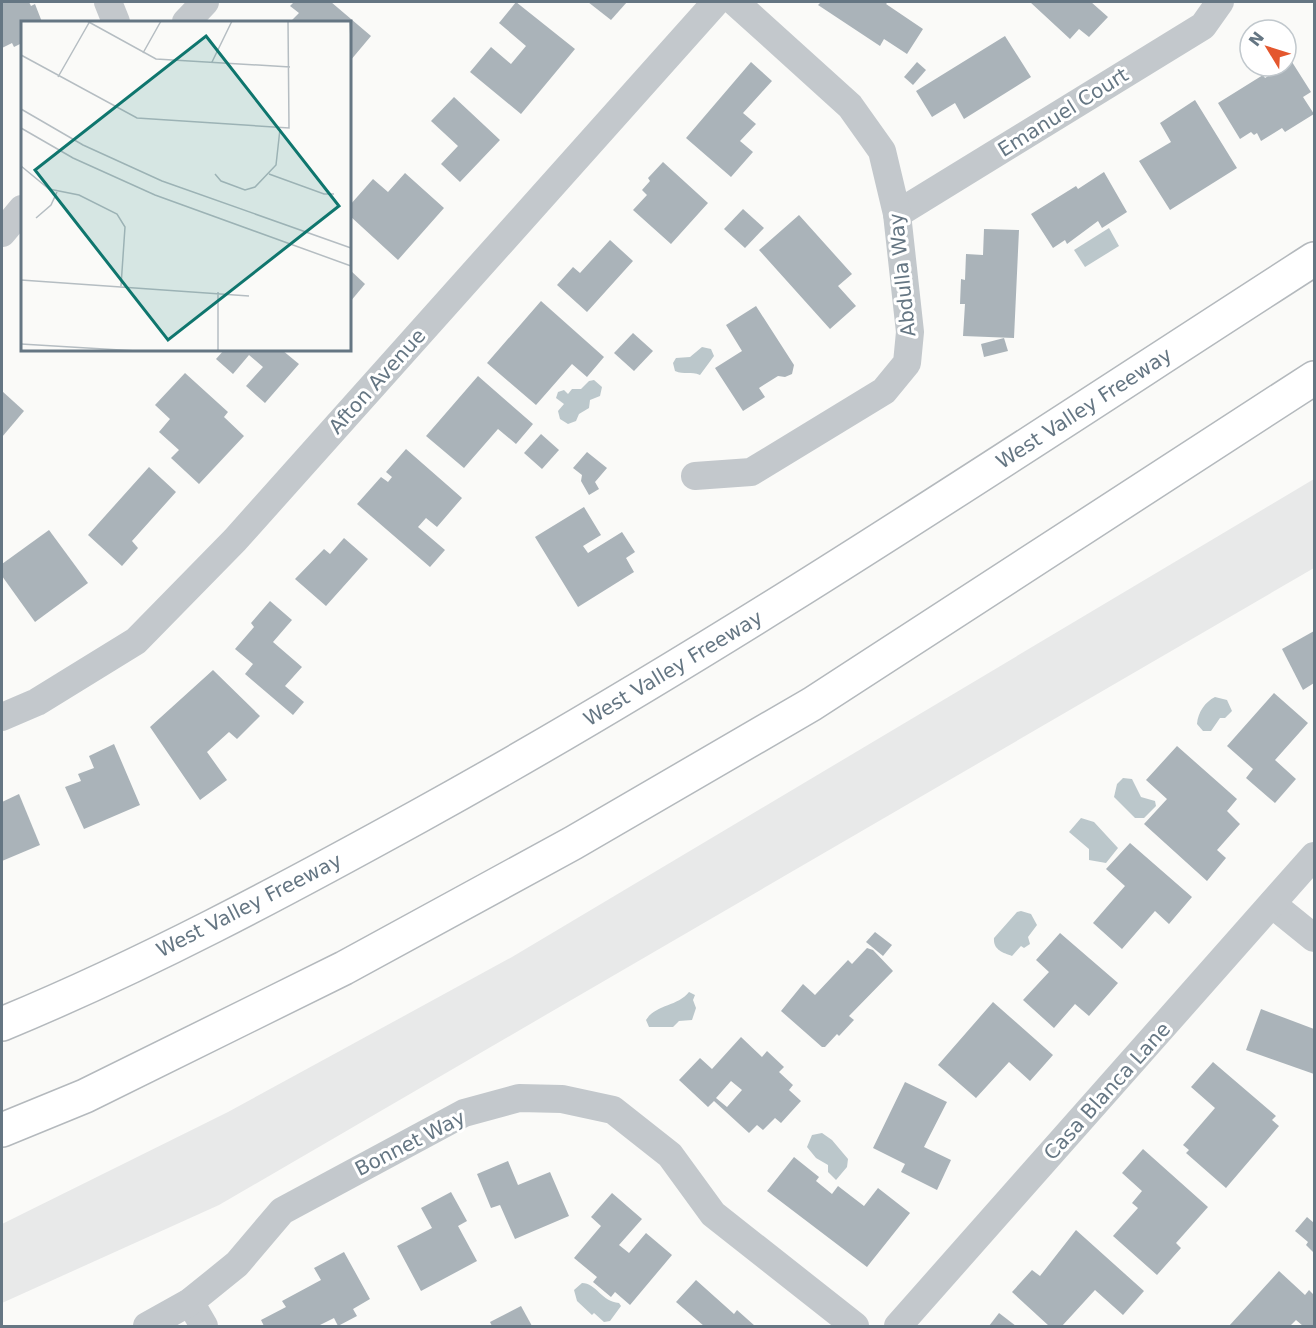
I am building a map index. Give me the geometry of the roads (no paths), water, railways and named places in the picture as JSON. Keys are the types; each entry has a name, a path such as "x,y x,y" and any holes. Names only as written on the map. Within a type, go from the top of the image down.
{"highway":[{"name":"West Valley Freeway","path":"2,1024 61,999 300,882 525,757 748,625 1314,259"},
{"path":"2,1130 85,1096 344,968 573,843 812,704 1314,378"}],"street":[{"path":"108,2 116,21"},
{"path":"187,21 205,2"},
{"name":"Afton Avenue","path":"2,717 37,702 136,641 235,540 716,2"},
{"name":"Abdulla Way","path":"694,476 751,472 884,392 907,363 910,332 897,214 882,151 850,106 735,2"},
{"name":"Emanuel Court","path":"897,214 1203,26 1220,2"},
{"path":"2,233 21,210"},
{"name":"Casa Blanca Lane","path":"898,1326 1314,856"},
{"path":"1272,904 1314,938"},
{"name":"Bonnet Way","path":"147,1326 197,1314 282,1210 464,1113 519,1098 562,1099 613,1110 670,1155 713,1214 855,1326"}]}
